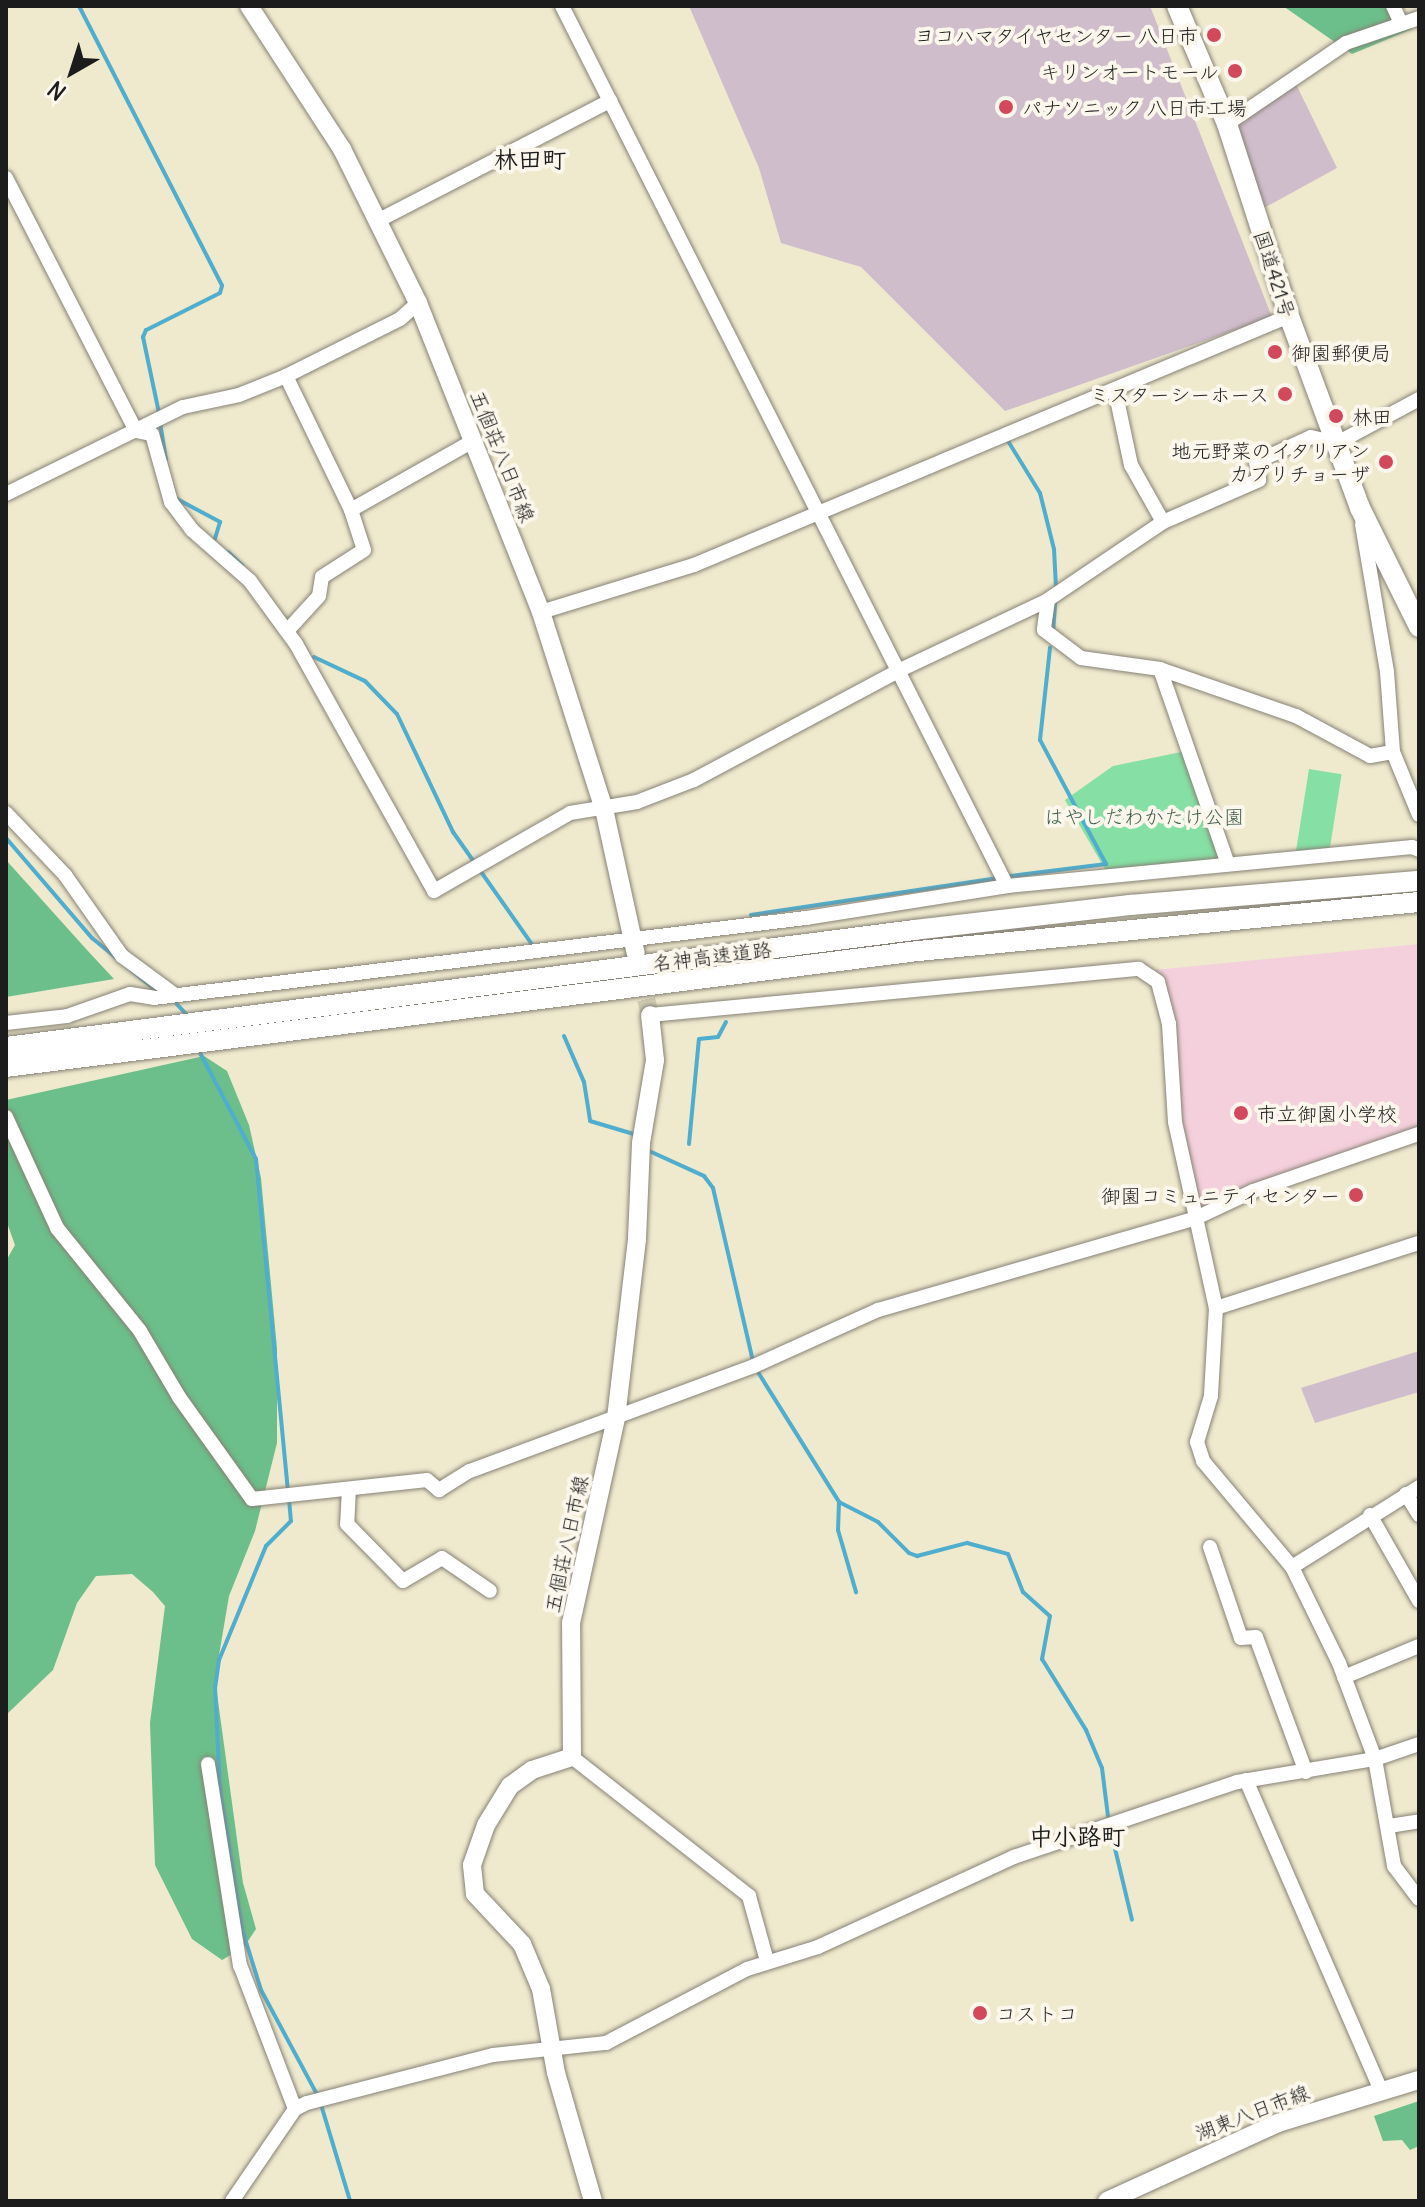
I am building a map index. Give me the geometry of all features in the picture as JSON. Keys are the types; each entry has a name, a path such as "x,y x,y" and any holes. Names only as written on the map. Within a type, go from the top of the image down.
{"highway":[{"name":"国道421号","path":"1177,6 1227,124 1289,316 1360,508 1419,627"},
{"name":"名神高速道路","path":"138,1041 269,1012 1131,905 1419,888"},
{"name":"名神高速道路","path":"6,1047 43,1052 138,1041 273,1035 1419,888"},
{"name":"名神高速道路","path":"6,1067 43,1052"}],"main road":[{"name":"五個荘八日市線","path":"249,6 381,219 418,303 541,612 604,809 634,946"},
{"name":"五個荘八日市線","path":"572,1757 571,1623 616,1418 637,1239 641,1146 655,1060 650,1015"},
{"path":"572,1757 532,1770 510,1786 486,1825 472,1865 475,1894 522,1944 541,1989 551,2047 593,2201"},
{"name":"湖東八日市線","path":"1107,2201 1265,2129 1419,2080"}],"street":[{"path":"562,6 1007,886"},
{"path":"1393,6 1400,21"},
{"path":"1227,124 1346,43 1400,21 1419,18"},
{"path":"381,219 610,101"},
{"path":"6,178 136,431"},
{"path":"6,494 183,407 239,395 286,376 400,319 418,303"},
{"path":"541,612 694,565 1289,316"},
{"path":"286,376 351,510 364,550 322,577 319,596 287,631"},
{"path":"1115,390 1131,465 1163,522"},
{"path":"136,431 152,434 171,502 192,530 250,581 287,631 434,891 532,830 570,813 604,809 694,780 900,670 1048,600 1163,522 1259,480 1256,462 1311,437 1337,443 1419,399"},
{"path":"351,510 473,441"},
{"path":"1360,508 1387,672 1393,752 1419,815"},
{"path":"1048,600 1044,630 1062,648 1081,658 1160,669 1296,716 1370,756 1393,752"},
{"path":"1160,669 1228,864"},
{"path":"6,813 65,875 122,956 173,995"},
{"path":"6,1023 67,1016 130,994 154,998 634,946 1007,886 1228,864 1419,850"},
{"path":"650,1015 1139,969 1158,982 1169,1024 1175,1122 1216,1308 1211,1396 1197,1442 1221,1487 1292,1567 1344,1677 1375,1759 1394,1866 1417,1892"},
{"path":"6,1117 57,1228 140,1331 179,1397 252,1499 427,1480 439,1490 470,1471 754,1366 878,1310 1196,1218 1253,1191 1419,1134"},
{"path":"1216,1308 1419,1243"},
{"path":"349,1489 347,1524 403,1581 442,1558 490,1591"},
{"path":"1292,1567 1412,1490 1419,1515"},
{"path":"1370,1515 1419,1601"},
{"path":"1210,1547 1241,1638 1256,1637 1306,1772"},
{"path":"1344,1677 1419,1646"},
{"path":"232,2201 244,2194 301,2106 493,2055 623,2036 767,1961 818,1947 1014,1857 1246,1780 1375,1759 1419,1744"},
{"path":"572,1757 749,1896 767,1961"},
{"path":"208,1764 240,1965 301,2106"},
{"path":"1246,1780 1381,2091"},
{"path":"1389,1826 1419,1821"}],"shaded area":[{"path":"689,6 1150,6 1272,317 1005,411 861,267 781,243 759,168"},
{"path":"1295,82 1337,168 1262,209 1235,124"},
{"path":"1419,944 1419,1130 1200,1209 1180,1126 1162,983 1155,970"},
{"path":"1419,1351 1419,1392 1315,1423 1301,1388"}],"green space":[{"path":"1283,6 1400,6 1412,29 1352,54"},
{"name":"はやしだわかたけ公園","path":"1186,751 1228,864 1109,876 1065,800 1113,766"},
{"path":"1309,769 1342,774 1328,861 1295,856"},
{"path":"6,860 87,950 114,979 6,997"},
{"path":"204,1056 227,1071 249,1125 261,1178 277,1348 277,1443 255,1531 229,1596 215,1679 243,1883 256,1929 244,1947 222,1960 192,1939 155,1865 150,1723 165,1606 153,1592 132,1574 96,1576 77,1603 53,1670 6,1715 6,1261 15,1245 6,1220 6,1100"},
{"path":"1419,2101 1419,2146 1410,2150 1402,2140 1383,2141 1374,2116"}],"waterway":[{"path":"79,6 222,286 220,293 146,330 143,337 159,413"},
{"path":"160,422 166,460"},
{"path":"1008,441 1040,493 1054,549 1056,585"},
{"path":"177,499 220,522 214,542"},
{"path":"228,552 242,565"},
{"path":"1053,633 1055,602"},
{"path":"1011,876 1106,864 1040,740 1050,648"},
{"path":"314,657 365,681 397,714 453,832 533,946"},
{"path":"6,838 92,938 158,992"},
{"path":"751,915 998,878"},
{"path":"173,1000 188,1016"},
{"path":"689,1144 699,1039 718,1037 726,1022"},
{"path":"564,1036 584,1082 590,1121 637,1135"},
{"path":"199,1051 256,1159 288,1490"},
{"path":"647,1150 704,1176 713,1188 753,1361"},
{"path":"756,1369 839,1502 878,1522 909,1553 917,1556 967,1543 1008,1554 1023,1592 1050,1616 1042,1659 1086,1730 1102,1768 1108,1816"},
{"path":"289,1499 291,1521 266,1546 219,1660 215,1687 220,1790 242,1929 261,1990 319,2098 350,2201"},
{"path":"839,1502 838,1530 856,1592"},
{"path":"1112,1836 1132,1920"}],"tunnel":[{"path":"640,973 650,1015"}],"place":[{"name":"ヨコハマタイヤセンター 八日市","path":"1214,35"},
{"name":"キリンオートモール","path":"1235,71"},
{"name":"パナソニック 八日市工場","path":"1006,107"},
{"name":"御園郵便局","path":"1275,352"},
{"name":"ミスターシーホース","path":"1285,394"},
{"name":"林田","path":"1336,416"},
{"name":"地元野菜のイタリアン カプリチョーザ","path":"1386,462"},
{"name":"市立御園小学校","path":"1241,1113"},
{"name":"御園コミュニティセンター","path":"1356,1195"},
{"name":"コストコ","path":"980,2013"}],"district":[{"name":"林田町","path":"530,160"},
{"name":"中小路町","path":"1077,1837"}]}
